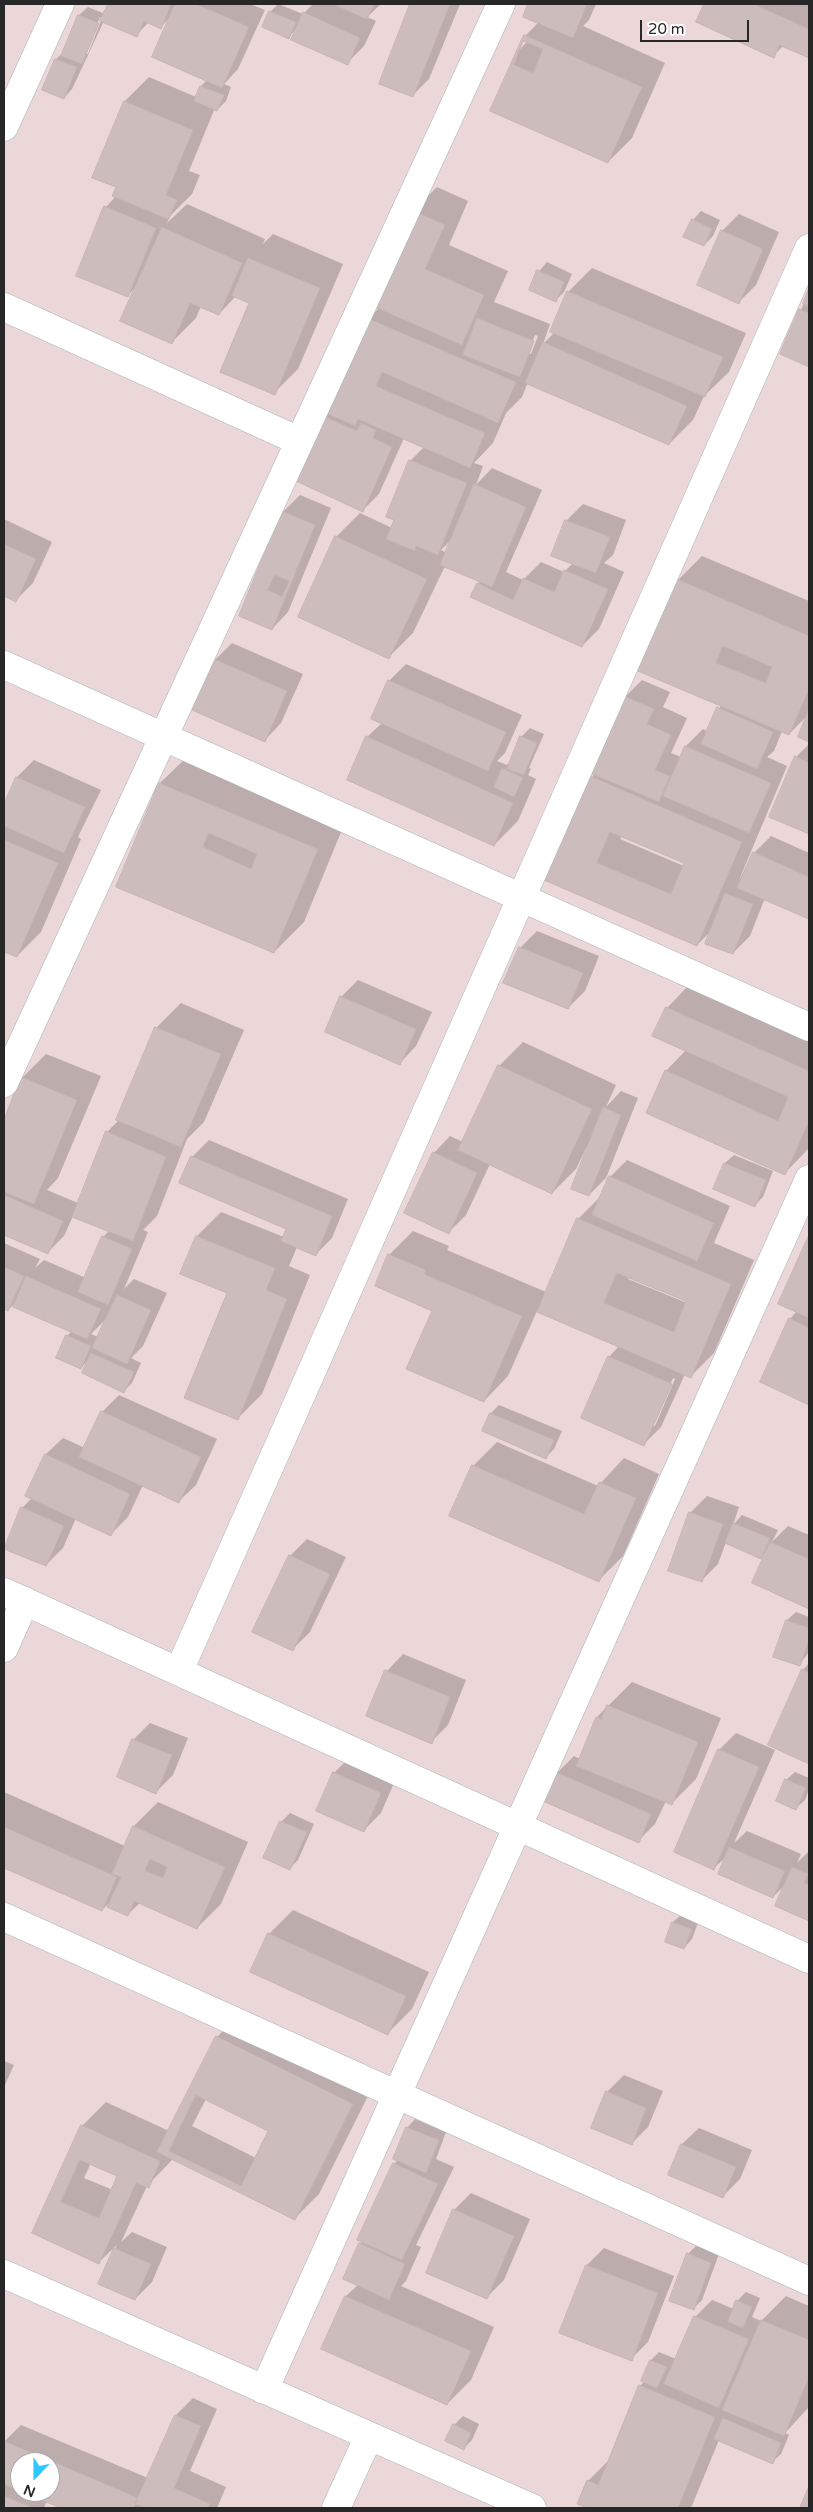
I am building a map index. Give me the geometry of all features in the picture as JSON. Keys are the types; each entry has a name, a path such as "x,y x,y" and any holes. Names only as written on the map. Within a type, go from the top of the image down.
{"street":[{"path":"4,127 60,4"},
{"path":"4,1083 501,4"},
{"path":"180,1672 809,248"},
{"path":"4,307 299,441"},
{"path":"4,665 809,1027"},
{"path":"264,2390 809,1179"},
{"path":"4,1648 14,1596 809,1958"},
{"path":"4,1917 809,2282"},
{"path":"4,2274 532,2508"},
{"path":"336,2508 369,2436"}],"building":[{"path":"108,4 171,4 161,29 144,21 137,37 100,21"},
{"path":"175,4 196,4 249,27 222,88 152,57"},
{"path":"333,4 374,4 367,19"},
{"path":"410,4 450,4 413,97 379,84"},
{"path":"528,4 587,4 573,38 523,17"},
{"path":"704,4 753,4 809,29 809,58 779,45 774,58 696,22"},
{"path":"269,11 296,22 289,39 262,27"},
{"path":"303,12 360,38 348,65 291,40"},
{"path":"78,15 99,23 82,64 61,56"},
{"path":"524,35 642,87 608,163 490,111","holes":["523,41 543,49 533,73 514,65"]},
{"path":"55,59 77,67 64,99 42,90"},
{"path":"200,86 224,95 217,111 194,101"},
{"path":"124,101 193,130 166,195 177,200 168,219 112,196 116,187 92,178"},
{"path":"104,206 156,228 128,297 76,276"},
{"path":"412,210 445,225 425,269 484,295 462,345 370,305"},
{"path":"692,219 712,229 704,246 683,237"},
{"path":"162,227 242,263 219,315 190,303 172,344 120,321"},
{"path":"721,230 763,249 739,304 697,285"},
{"path":"248,258 320,288 275,395 220,372 249,303 232,296"},
{"path":"537,270 564,282 556,302 529,290"},
{"path":"809,288 809,307 803,304"},
{"path":"567,291 723,357 705,397 550,332"},
{"path":"799,309 809,313 809,367 780,354"},
{"path":"367,318 516,382 498,423 382,372 376,386 485,433 470,468 358,419 355,426 326,413"},
{"path":"477,318 534,341 520,377 463,355"},
{"path":"543,342 687,406 669,445 525,383"},
{"path":"323,416 357,431 361,423 376,430 373,438 392,447 363,512 294,480"},
{"path":"409,460 467,483 438,555 416,546 415,551 386,539 394,520 386,517"},
{"path":"474,484 526,507 492,587 440,565"},
{"path":"282,511 315,525 272,630 239,616","holes":["275,575 289,581 282,597 268,590"]},
{"path":"565,520 610,537 596,573 551,556"},
{"path":"335,536 427,579 389,659 298,617"},
{"path":"4,544 36,559 16,602 4,596"},
{"path":"564,570 608,589 582,647 470,597 477,583 513,600 523,578 554,592"},
{"path":"677,579 809,636 809,689 789,735 638,671","holes":["723,646 772,667 766,683 716,663"]},
{"path":"214,659 287,691 265,742 192,710"},
{"path":"388,680 506,732 488,771 371,719"},
{"path":"624,696 654,709 647,724 671,735 655,770 670,776 659,802 590,773"},
{"path":"717,707 773,732 757,769 701,744"},
{"path":"809,709 809,742 798,737"},
{"path":"366,736 513,803 494,846 347,780"},
{"path":"520,736 537,743 524,775 507,769"},
{"path":"685,746 771,783 749,833 663,796"},
{"path":"795,756 809,763 809,834 769,817"},
{"path":"502,768 523,778 514,797 494,787"},
{"path":"590,776 742,842 697,946 544,880","holes":["610,832 684,863 671,894 597,863"]},
{"path":"16,777 85,807 64,853 4,826 4,804"},
{"path":"159,783 318,849 274,953 116,887","holes":["209,833 257,854 251,869 203,847"]},
{"path":"4,840 58,863 17,957 4,952"},
{"path":"753,852 809,877 809,919 737,888"},
{"path":"725,893 753,904 733,954 705,944"},
{"path":"519,947 583,973 568,1009 503,983"},
{"path":"340,996 416,1029 400,1065 325,1032"},
{"path":"666,1007 809,1071 809,1121 785,1175 646,1113 665,1070 778,1121 788,1097 652,1036"},
{"path":"155,1027 221,1054 181,1147 116,1120"},
{"path":"498,1065 592,1109 552,1194 458,1150"},
{"path":"21,1077 77,1100 34,1204 4,1192 4,1120"},
{"path":"603,1107 621,1115 589,1196 571,1189"},
{"path":"106,1131 166,1157 133,1241 72,1217"},
{"path":"433,1152 477,1173 449,1234 404,1213"},
{"path":"191,1156 332,1216 316,1256 281,1241 286,1229 179,1183"},
{"path":"724,1163 766,1180 755,1207 713,1189"},
{"path":"609,1176 714,1223 697,1261 592,1215"},
{"path":"4,1195 63,1221 48,1254 4,1235"},
{"path":"577,1218 731,1284 691,1378 537,1312","holes":["617,1273 686,1301 674,1332 604,1303"]},
{"path":"809,1235 809,1318 778,1304"},
{"path":"102,1236 132,1249 108,1305 78,1292"},
{"path":"196,1236 275,1268 266,1290 287,1299 238,1420 184,1398 227,1293 180,1274"},
{"path":"388,1254 426,1270 424,1274 522,1316 484,1402 406,1369 432,1311 375,1286"},
{"path":"4,1267 24,1276 8,1311 4,1309"},
{"path":"26,1276 101,1309 87,1339 13,1307"},
{"path":"117,1295 151,1310 127,1364 92,1348"},
{"path":"789,1318 809,1328 809,1405 760,1382"},
{"path":"66,1335 91,1346 81,1369 56,1358"},
{"path":"91,1353 134,1372 124,1393 82,1373"},
{"path":"608,1356 672,1384 644,1446 581,1418"},
{"path":"101,1411 201,1457 179,1503 79,1457"},
{"path":"490,1413 554,1440 546,1459 482,1431"},
{"path":"45,1454 130,1494 111,1536 25,1496"},
{"path":"472,1465 584,1514 599,1482 636,1498 599,1582 449,1516"},
{"path":"21,1507 64,1526 46,1566 4,1549"},
{"path":"689,1512 723,1524 702,1582 668,1571"},
{"path":"733,1523 770,1538 761,1559 725,1543"},
{"path":"770,1542 809,1559 809,1609 752,1583"},
{"path":"289,1555 330,1574 293,1651 252,1632"},
{"path":"786,1620 809,1628 809,1639 800,1666 773,1657"},
{"path":"802,1669 809,1673 809,1764 768,1745"},
{"path":"385,1670 450,1697 432,1744 366,1716"},
{"path":"607,1705 698,1742 672,1805 576,1766 596,1717 601,1719"},
{"path":"132,1739 172,1755 156,1794 117,1777"},
{"path":"718,1749 759,1767 714,1870 674,1852"},
{"path":"333,1772 381,1793 364,1832 316,1811"},
{"path":"556,1772 651,1814 639,1843 543,1801"},
{"path":"785,1779 806,1788 796,1810 776,1801"},
{"path":"280,1821 307,1832 290,1870 263,1858"},
{"path":"133,1826 225,1867 197,1929 134,1901 128,1916 107,1907 121,1877 112,1874","holes":["150,1859 167,1867 163,1878 145,1871"]},
{"path":"4,1827 117,1877 102,1911 4,1868"},
{"path":"729,1847 785,1871 773,1898 718,1874"},
{"path":"792,1867 808,1874 804,1883 809,1885 809,1921 775,1906"},
{"path":"672,1922 692,1929 684,1949 665,1942"},
{"path":"268,1933 406,1996 388,2035 250,1972"},
{"path":"216,2036 353,2104 295,2220 157,2152","holes":["196,2095 268,2131 241,2186 169,2151"]},
{"path":"606,2091 646,2108 632,2145 591,2128"},
{"path":"81,2125 160,2161 149,2188 136,2183 99,2264 32,2233","holes":["80,2160 117,2176 99,2218 61,2202"]},
{"path":"406,2127 439,2140 426,2173 393,2159"},
{"path":"681,2144 736,2167 723,2198 668,2175"},
{"path":"393,2163 438,2184 402,2260 357,2240"},
{"path":"453,2209 514,2236 487,2299 426,2273"},
{"path":"359,2243 405,2264 389,2300 343,2279"},
{"path":"114,2248 151,2264 135,2300 98,2284"},
{"path":"687,2253 711,2263 694,2310 669,2301"},
{"path":"586,2265 658,2293 632,2361 559,2333"},
{"path":"345,2296 471,2351 447,2405 321,2349"},
{"path":"736,2300 752,2307 743,2328 728,2322"},
{"path":"694,2316 749,2339 719,2408 664,2384"},
{"path":"761,2320 809,2340 809,2377 784,2436 722,2410"},
{"path":"650,2360 667,2367 657,2388 641,2381"},
{"path":"639,2385 715,2417 678,2508 587,2508 577,2504 587,2480 598,2485"},
{"path":"175,2415 201,2426 174,2488 210,2504 208,2508 146,2508 135,2504"},
{"path":"723,2418 781,2443 773,2464 714,2439"},
{"path":"453,2424 471,2433 464,2450 445,2441"},
{"path":"4,2441 30,2452 10,2452 10,2487 4,2484"},
{"path":"60,2465 138,2498 134,2508 61,2508 46,2502 60,2502"},
{"path":"809,2486 809,2508 800,2508"},
{"path":"4,2496 10,2498 10,2502 18,2502 33,2508 4,2508"}]}
